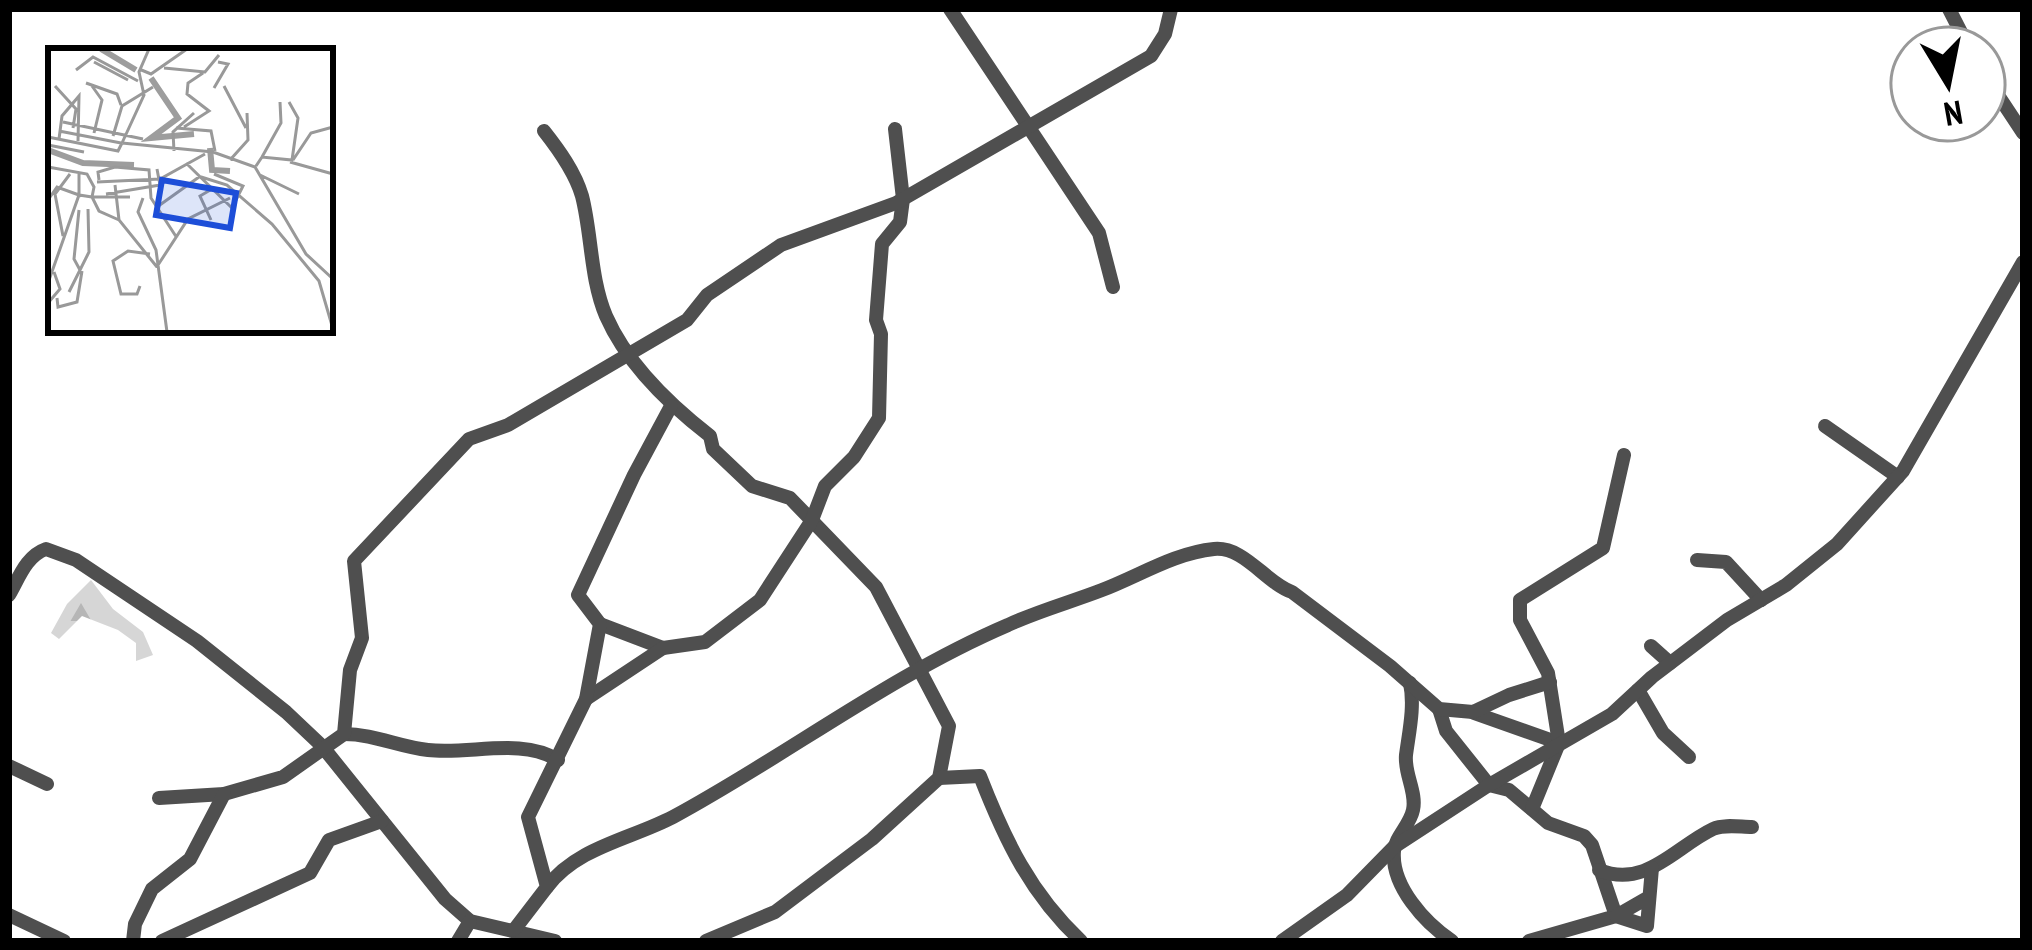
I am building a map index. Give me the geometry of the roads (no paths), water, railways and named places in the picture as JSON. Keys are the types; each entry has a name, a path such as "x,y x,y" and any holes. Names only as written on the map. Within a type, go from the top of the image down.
{"street":[{"path":"950,9 1099,233 1113,287"},
{"path":"344,734 350,670 362,638 354,561 469,439 508,425 687,320 706,295 781,245 902,200 1151,56 1165,34 1171,9"},
{"path":"586,699 663,648 705,642 760,600 812,520 825,486 854,457 879,418 880,334 875,320 882,244 900,221 902,200 895,129"},
{"path":"544,131 581,194 606,316 628,352 671,406 710,436 712,449 752,486 790,498 876,587 949,726 940,778 872,839 775,913 706,941"},
{"path":"1282,941 1347,896 1394,847 1612,714 1670,663 1837,544 1898,477 2023,262"},
{"path":"663,648 600,624 578,595 671,406"},
{"path":"1825,426 1898,477"},
{"path":"1532,809 1559,743 1550,682 1520,620 1520,600 1603,548 1624,455"},
{"path":"790,498 825,486"},
{"path":"514,930 560,870 670,818 920,670 1008,624 1165,562 1217,548 1232,552 1276,586 1292,592 1410,682 1439,709 1445,731 1489,785 1509,790 1548,823 1584,836 1592,845 1616,916 1649,934 1652,868"},
{"path":"9,596 28,560 38,552 46,549 76,560 197,641 322,746 445,899 470,921 556,941"},
{"path":"1697,560 1726,562 1761,600"},
{"path":"547,887 528,817 586,699 600,624"},
{"path":"1651,646 1670,663"},
{"path":"1410,682 1414,699 1407,772 1415,801 1394,847 1396,877 1431,924 1452,941"},
{"path":"1473,712 1550,682"},
{"path":"1638,690 1664,733 1688,758"},
{"path":"1439,709 1473,712 1559,743"},
{"path":"159,798 224,794 283,777 344,734 369,734 426,751 541,749 558,760"},
{"path":"9,766 46,784"},
{"path":"940,778 980,776 1022,872 1052,914 1081,941"},
{"path":"133,941 135,923 152,889 190,859 224,794"},
{"path":"162,941 310,873 329,840 382,821"},
{"path":"1599,870 1618,878 1652,868 1717,826 1752,827"},
{"path":"1529,941 1616,916 1649,897"},
{"path":"9,915 64,941"},
{"path":"458,941 470,921"}]}
